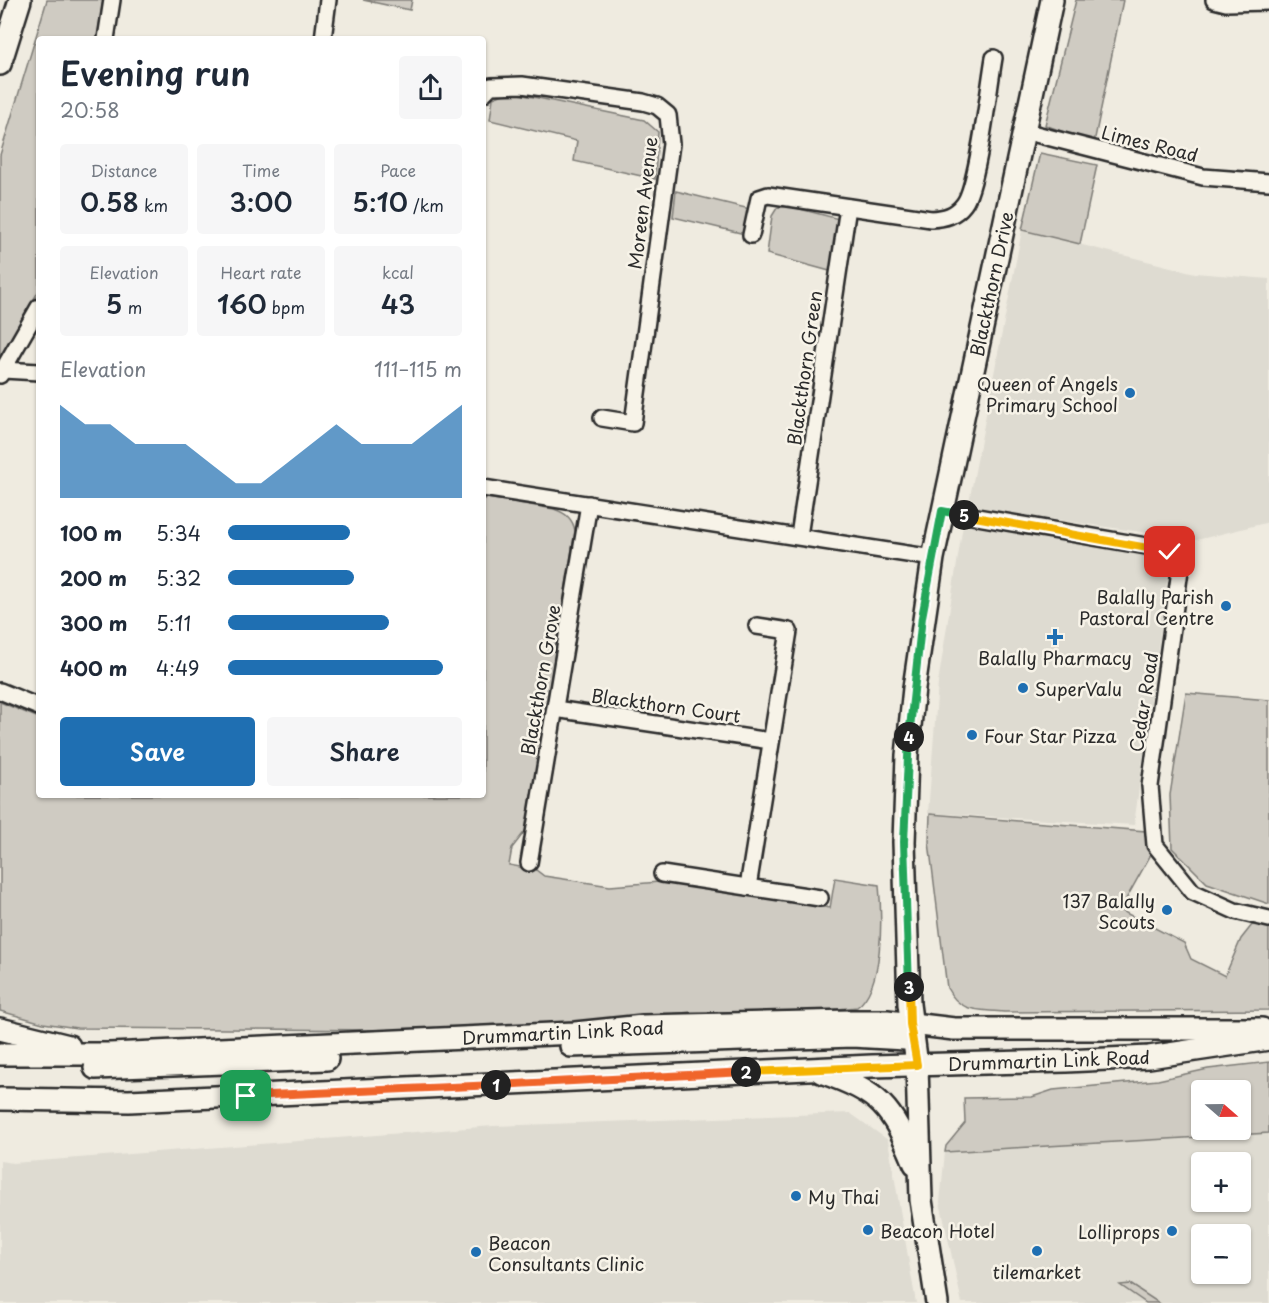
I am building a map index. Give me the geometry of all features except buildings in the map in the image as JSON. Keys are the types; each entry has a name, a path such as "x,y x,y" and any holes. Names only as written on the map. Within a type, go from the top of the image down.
{"main road":[{"path":"0,64 20,0"},
{"name":"Blackthorn Drive","path":"937,1303 928,1250 920,1177 917,1065 912,1034 905,805 914,688 942,511 1052,0"},
{"name":"Drummartin Link Road","path":"0,1054 110,1054 576,1033 643,1026 851,1021 912,1034"},
{"path":"0,1029 33,1039 110,1054"},
{"name":"Drummartin Link Road","path":"0,1066 45,1068 178,1066 839,1036 898,1037 954,1029 1269,1030"},
{"name":"Drummartin Link Road","path":"0,1099 129,1101 809,1068 1149,1057 1269,1039"},
{"name":"Blackthorn Drive","path":"809,1068 852,1083 881,1100 900,1128 920,1177"}],"street":[{"path":"106,36 112,0"},
{"path":"323,36 328,0"},
{"path":"1214,0 1226,3 1269,3"},
{"path":"751,235 759,198 768,195 931,219 944,218 956,213 971,190 994,58"},
{"name":"Moreen Avenue","path":"486,91 491,86 522,85 643,102 657,106 668,115 671,144 633,423 603,418"},
{"name":"Limes Road","path":"1023,131 1203,177 1269,182"},
{"name":"Blackthorn Green","path":"799,536 848,207"},
{"path":"1,372 36,312"},
{"path":"1,372 36,372"},
{"path":"486,488 933,558"},
{"name":"Blackthorn Grove","path":"529,863 589,504"},
{"name":"Cedar Road","path":"942,511 1152,547 1170,552 1181,563 1150,786 1155,844 1193,892 1235,911 1269,919"},
{"path":"748,887 789,631 757,626"},
{"path":"0,691 36,706"},
{"name":"Blackthorn Court","path":"555,709 771,741"},
{"path":"662,874 820,898"}],"shaded area":[{"path":"47,0 103,0 97,36 36,36"},
{"path":"363,0 412,0 410,10"},
{"path":"1076,0 1123,0 1094,143 1045,125"},
{"path":"36,36 36,295 0,358 0,155"},
{"path":"509,92 644,120 658,132 655,179 574,161 577,141 490,120 493,98"},
{"path":"1040,153 1097,165 1080,244 1022,230"},
{"path":"676,191 750,209 745,234 673,217"},
{"path":"788,206 843,220 837,273 767,254 772,216 777,208"},
{"name":"Queen of Angels Primary School","path":"1022,230 1195,273 1269,279 1269,522 1197,540 968,507"},
{"path":"486,499 554,509 568,517 575,531 526,830 512,848 509,865 536,870 544,876 610,886 659,882 830,908 835,878 879,885 881,914 877,968 866,998 857,1007 810,1012 691,1012 620,1019 389,1030 77,1028 43,1023 0,1011 0,702 36,717 36,798 486,798"},
{"path":"963,525 1152,555 1169,568 1134,825 928,813 938,683"},
{"path":"1186,693 1269,700 1269,904 1207,883 1172,848 1170,795"},
{"path":"930,814 1146,831 1150,856 1120,910 1184,943 1191,959 1225,976 1241,939 1252,925 1269,927 1269,1010 1004,1012 971,1009 964,1006 952,996 947,988 929,842"},
{"path":"1269,1062 1269,1133 1251,1134 1251,1080 1191,1080 1191,1138 945,1152 946,1146 965,1123 964,1098 1032,1097 1053,1090 1158,1080 1208,1069"},
{"path":"850,1113 888,1140 916,1303 0,1303 0,1161 13,1163 493,1126"},
{"path":"1269,1133 1269,1303 962,1303 940,1202 945,1152 1191,1138 1191,1140 1251,1140 1251,1134"},
{"path":"1130,1284 1159,1303 1146,1303 1120,1285"}],"place":[{"name":"Queen of Angels Primary School","path":"1130,393"},
{"name":"Balally Parish Pastoral Centre","path":"1226,606"},
{"name":"Balally Pharmacy","path":"1055,637"},
{"name":"SuperValu","path":"1023,688"},
{"name":"Four Star Pizza","path":"972,735"},
{"name":"137 Balally Scouts","path":"1167,910"},
{"name":"My Thai","path":"796,1196"},
{"name":"Beacon Hotel","path":"868,1230"},
{"name":"Lolliprops","path":"1172,1231"},
{"name":"tilemarket","path":"1037,1251"},
{"name":"Beacon Consultants Clinic","path":"476,1252"}],"route":[{"path":"246,1096 569,1082 809,1068 917,1065 910,1024 904,842 905,805 922,617 942,511 1170,552"}]}
